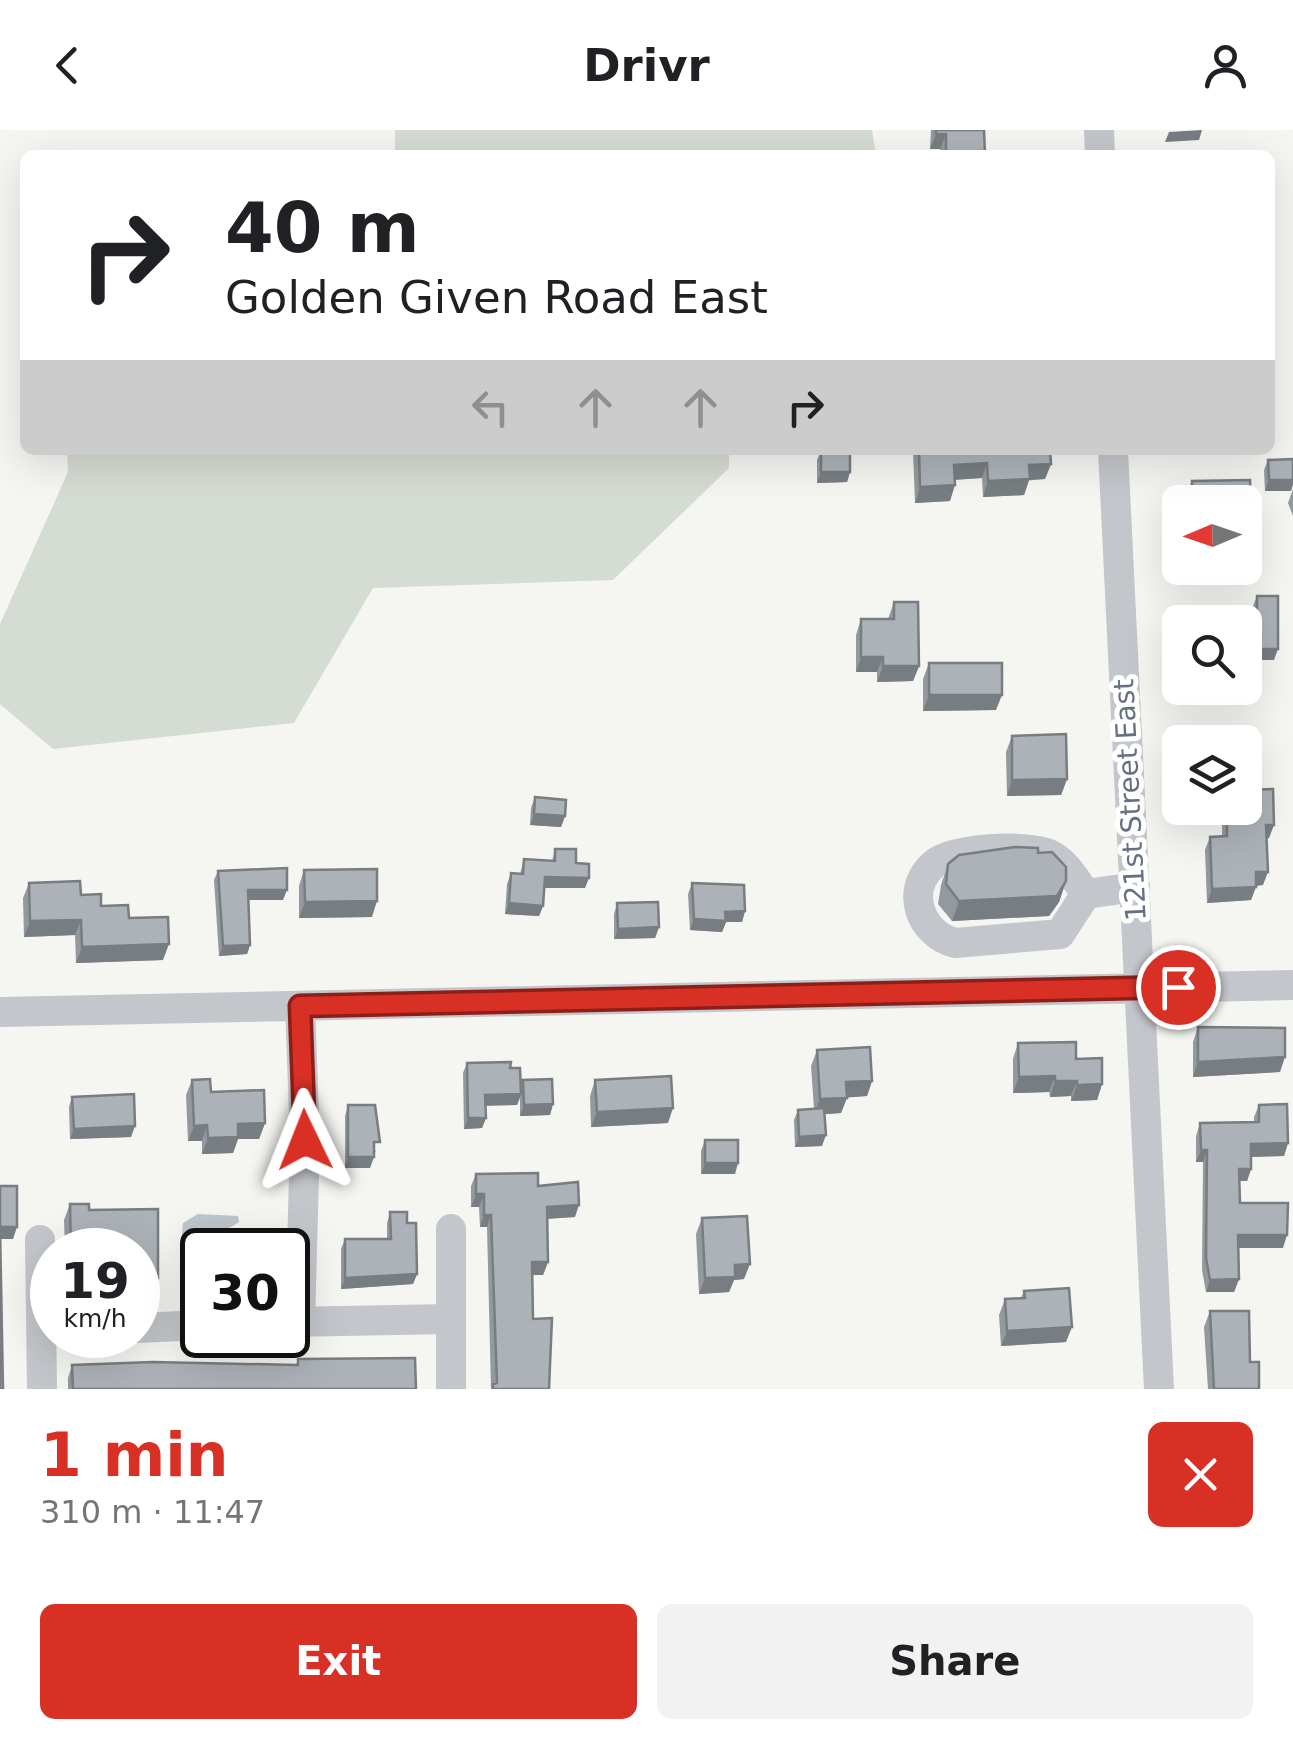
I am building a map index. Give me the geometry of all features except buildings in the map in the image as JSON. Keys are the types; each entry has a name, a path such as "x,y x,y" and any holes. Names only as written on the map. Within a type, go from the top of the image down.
{"street":[{"name":"121st Street East","path":"1114,455 1159,1389"},
{"path":"1086,894 1064,865 1037,850 950,855 934,864 922,879 918,895 926,926 942,940 955,943 1060,934 1086,894 1135,887"},
{"path":"0,1012 1293,985"},
{"path":"300,1006 305,1140 300,1228"},
{"path":"451,1229 451,1389"},
{"path":"310,1322 449,1319"},
{"path":"42,1389 45,1358"}],"shaded area":[{"path":"395,130 872,130 875,150 395,150"},
{"path":"67,455 729,455 729,468 613,580 373,588 294,723 53,749 0,704 0,624 68,472"},
{"path":"198,1214 238,1216 239,1222 229,1228 183,1228 183,1223"}],"route":[{"path":"305,1140 300,1006 1178,987"}]}
